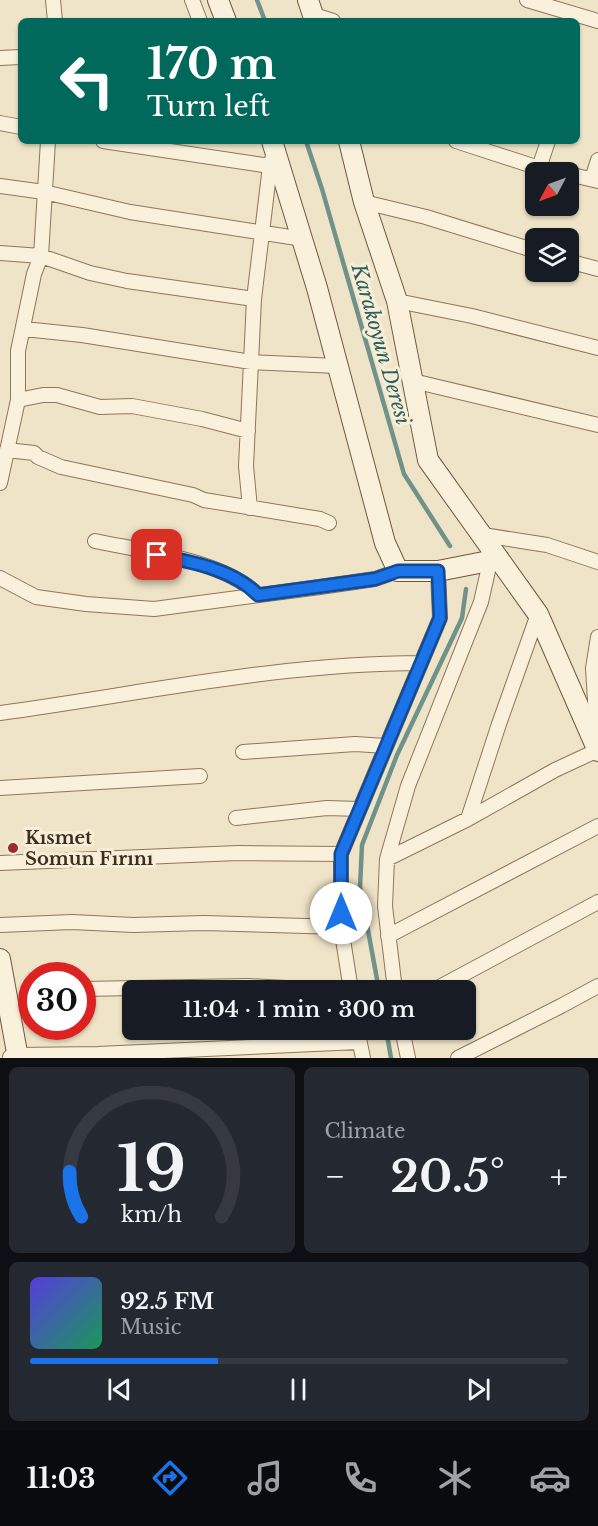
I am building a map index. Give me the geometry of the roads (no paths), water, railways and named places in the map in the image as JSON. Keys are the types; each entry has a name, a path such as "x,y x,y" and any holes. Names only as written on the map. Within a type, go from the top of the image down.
{"main road":[{"path":"218,0 225,18"},
{"path":"350,144 364,202 397,301 428,460 483,535 494,560 538,615 598,750"},
{"path":"272,152 303,239 385,543 398,571 438,571 494,560"},
{"path":"1,970 14,1057"}],"street":[{"path":"54,0 55,18"},
{"path":"192,0 199,18"},
{"path":"527,0 572,17"},
{"path":"312,12 326,18"},
{"path":"580,18 598,21"},
{"path":"0,58 18,57"},
{"path":"0,123 18,126"},
{"path":"0,483 7,450 6,422 18,400 18,351 34,274 41,256 48,144"},
{"path":"149,144 272,152 250,362 246,466 250,508"},
{"path":"465,144 525,163"},
{"path":"541,162 547,144"},
{"path":"579,176 595,180 598,160"},
{"path":"0,186 44,192 130,212 303,239"},
{"path":"364,202 525,248"},
{"path":"0,253 41,256 90,273 127,281 255,299"},
{"path":"579,264 598,269"},
{"path":"397,301 472,316 598,348"},
{"path":"24,329 82,335 250,362 337,366"},
{"path":"413,381 598,425"},
{"path":"18,400 57,395 100,406 132,406 248,430"},
{"path":"7,450 34,453 61,467 194,495 204,500 320,519 329,523"},
{"path":"483,535 547,545 598,562"},
{"path":"95,541 199,563 248,584 258,595"},
{"path":"394,980 386,906 387,859 408,786 481,602 494,560"},
{"path":"0,578 36,597 86,604 154,609 375,579 398,571"},
{"path":"350,980 342,927 341,854 440,618 438,571"},
{"path":"468,819 538,615"},
{"path":"387,859 468,819 555,770 598,750 596,669 598,637"},
{"path":"0,713 237,678 364,663 421,663"},
{"path":"243,752 355,744 387,746"},
{"path":"0,788 200,776"},
{"path":"236,818 327,808 359,809"},
{"path":"388,936 598,826"},
{"path":"0,863 238,853 341,854"},
{"path":"453,980 598,902"},
{"path":"0,925 72,922 133,925 204,923 342,927"},
{"path":"458,1058 598,986"},
{"path":"96,989 122,988"},
{"path":"14,1057 98,1054 300,1040"},
{"path":"359,1040 363,1058"},
{"path":"404,1040 408,1058"}],"waterway":[{"name":"Karakoyun Deresi","path":"257,0 264,18"},
{"name":"Karakoyun Deresi","path":"307,144 404,474 450,546"},
{"name":"Karakoyun Deresi","path":"377,980 360,887 362,845 397,755 462,618 466,589"},
{"name":"Karakoyun Deresi","path":"388,1040 391,1058"}],"place":[{"name":"Kısmet Somun Fırını","path":"13,848"}]}
